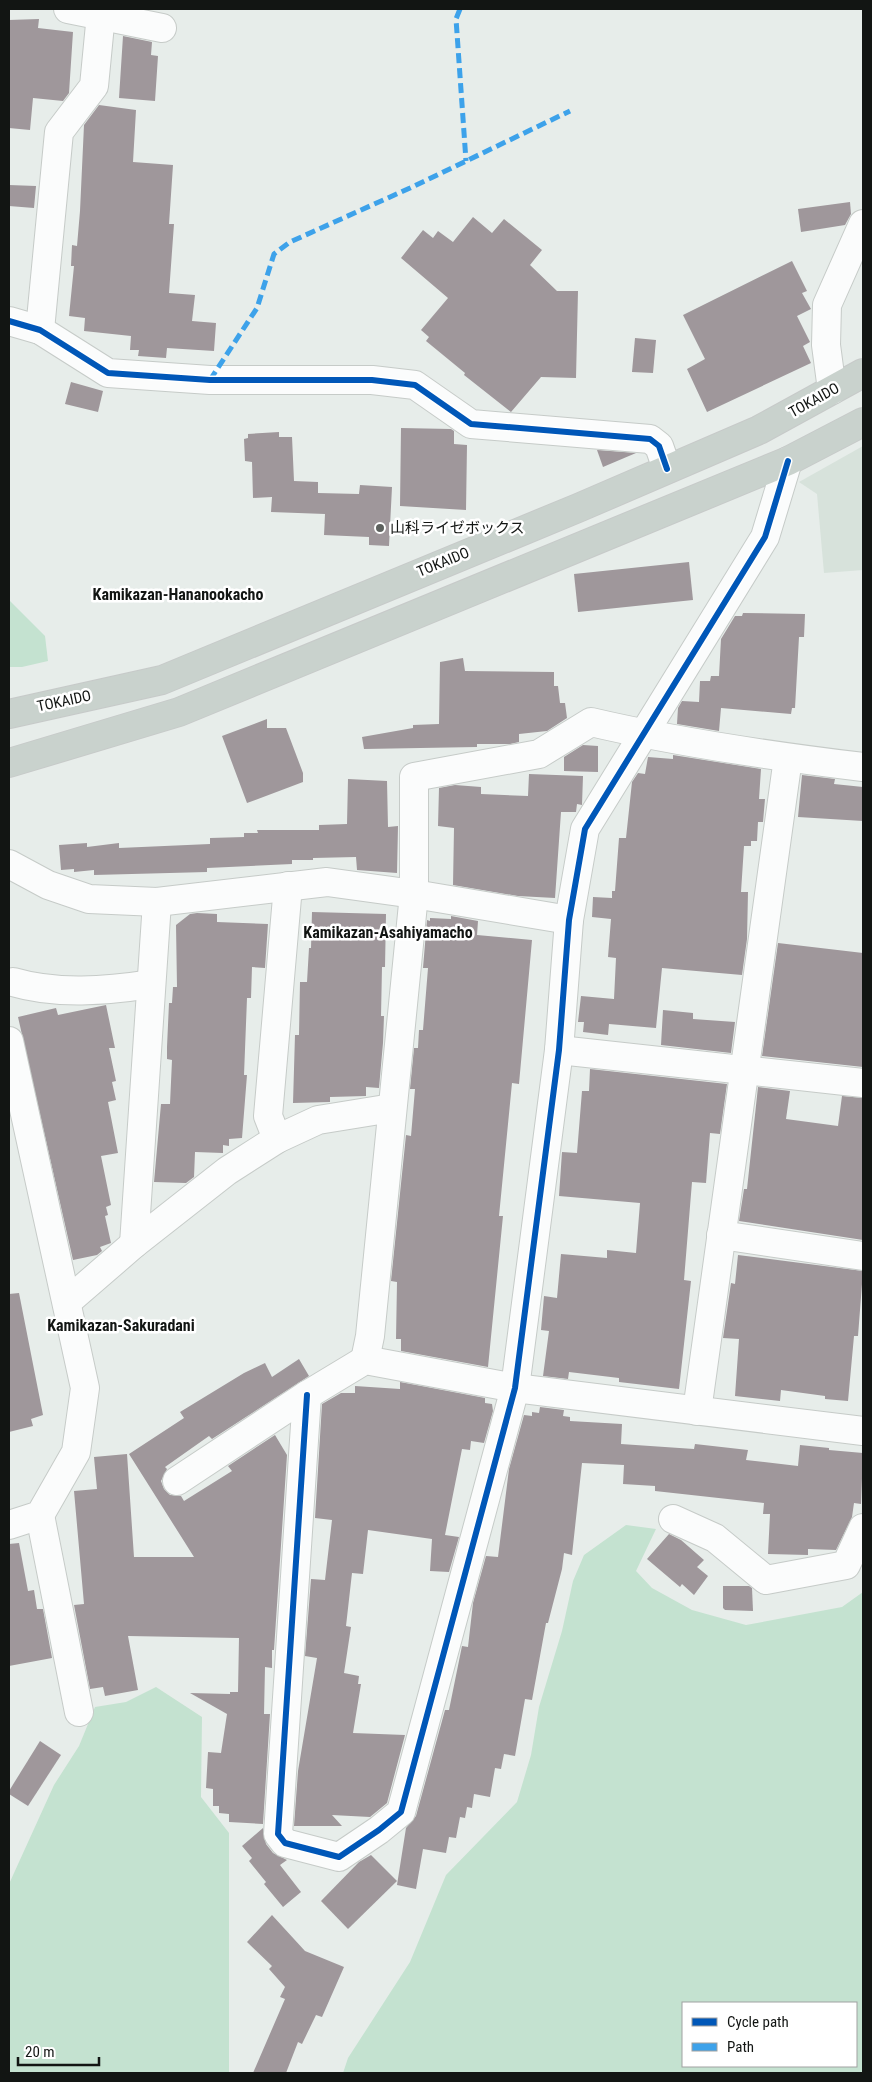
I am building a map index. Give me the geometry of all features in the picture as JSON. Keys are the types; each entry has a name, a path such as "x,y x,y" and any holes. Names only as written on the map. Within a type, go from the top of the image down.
{"highway":[{"name":"TOKAIDO","path":"9,714 162,680 759,430 863,372"},
{"path":"9,763 179,712 788,461 863,422"}],"street":[{"path":"68,9 101,14 162,28"},
{"path":"40,330 59,132 94,86 101,14"},
{"path":"832,390 826,346 827,305 863,224"},
{"path":"9,321 40,330 108,373 210,380 372,380 415,385 471,424 650,439 659,446 667,470"},
{"path":"308,1395 278,1834 285,1843 339,1857 401,1812 514,1388 559,1050 569,920 585,829 765,537 788,461"},
{"path":"365,1360 370,1336 414,894 414,777 540,754 591,722 644,734 788,758 863,767"},
{"path":"697,1411 720,1235 788,758"},
{"path":"9,864 48,885 89,899 157,902 327,882 414,894 569,920"},
{"path":"276,1139 268,1116 288,886"},
{"path":"134,1244 157,902"},
{"path":"10,984 36,988 110,991 151,984"},
{"path":"9,1041 85,1388 76,1452 40,1515 79,1712"},
{"path":"559,1050 744,1069 863,1084"},
{"path":"67,1302 134,1244 227,1171 276,1139 318,1120 392,1108"},
{"path":"720,1235 863,1256"},
{"path":"177,1481 365,1360 514,1388 863,1432"},
{"path":"9,1525 40,1515"},
{"path":"673,1519 715,1538 766,1580 846,1565 863,1528"}],"shaded area":[{"path":"863,446 863,570 824,573 817,494 799,482"}],"green space":[{"path":"9,600 45,636 48,661 22,667 9,667"},
{"path":"626,1525 656,1529 636,1571 652,1588 692,1610 746,1625 842,1607 863,1592 863,2073 343,2073 348,2058 410,1962 446,1875 517,1802 531,1755 539,1707 562,1631 573,1581 584,1555"},
{"path":"156,1687 202,1717 201,1797 229,1833 229,2073 9,2073 9,1884 54,1785 79,1746 95,1707 126,1702"}],"building":[{"path":"39,19 38,28 73,32 69,93 63,101 33,98 30,130 9,128 9,20"},
{"path":"123,36 152,42 151,55 158,56 155,101 119,98"},
{"path":"99,105 136,110 133,162 173,165 169,224 174,224 169,293 195,295 192,321 216,323 214,351 167,348 166,358 138,356 139,350 130,350 131,336 84,331 85,318 69,316 74,266 71,266 72,245 77,246 80,211 84,125"},
{"path":"9,185 36,186 34,208 9,206"},
{"path":"850,202 851,214 845,225 801,232 798,209"},
{"path":"473,217 492,233 504,219 542,250 530,265 557,291 578,291 576,378 541,377 511,412 464,375 465,373 426,341 429,337 421,330 448,298 401,258 423,230 433,238 438,231 453,242"},
{"path":"792,261 807,291 802,293 811,309 797,316 810,342 803,346 811,363 707,412 687,369 705,359 683,315"},
{"path":"635,338 656,340 653,373 632,372"},
{"path":"71,382 103,391 98,412 65,404"},
{"path":"401,428 451,429 454,431 454,444 467,445 466,510 400,506"},
{"path":"279,432 279,437 292,437 294,481 318,482 318,493 359,494 360,485 392,487 389,546 369,545 369,537 324,535 325,514 271,512 272,497 253,498 252,462 245,461 244,439 248,438 248,434"},
{"path":"597,450 636,453 603,467"},
{"path":"689,562 693,600 578,612 574,574"},
{"path":"743,613 805,614 804,637 799,637 795,708 792,708 791,714 721,708 719,731 677,724 678,708 682,701 699,702 700,681 710,681 711,676 719,676 721,639 735,616 742,616"},
{"path":"463,658 465,671 554,672 554,686 558,686 560,703 565,703 567,718 547,731 519,734 519,742 510,744 477,744 477,747 364,749 362,737 413,728 413,725 439,724 440,662"},
{"path":"267,719 267,728 286,728 303,773 303,782 247,803 222,736"},
{"path":"583,745 598,746 598,772 564,771 564,757"},
{"path":"673,755 761,769 759,799 765,799 763,822 758,822 757,841 751,841 751,846 744,846 741,892 748,892 747,939 742,975 662,968 656,1028 609,1024 608,1035 583,1032 584,1022 578,1022 581,996 614,999 616,958 608,957 611,919 592,917 593,897 612,898 612,891 615,891 619,838 626,838 632,782 638,773 645,774 648,757 673,759"},
{"path":"529,774 583,776 582,805 577,804 576,812 561,812 555,898 518,896 453,885 454,828 438,826 439,788 455,785 481,787 481,794 528,796"},
{"path":"802,775 835,779 834,784 863,787 863,821 798,817"},
{"path":"348,779 387,781 388,827 398,826 397,873 357,870 356,857 292,860 292,864 207,868 207,872 94,875 94,870 74,872 74,869 61,870 59,845 87,843 87,847 119,843 119,848 210,844 210,838 244,837 244,833 258,833 257,830 319,830 319,825 347,824"},
{"path":"312,912 386,914 385,967 382,967 381,1016 384,1016 383,1043 379,1088 366,1087 366,1096 330,1097 330,1102 293,1103 295,1035 299,1035 300,982 307,982 309,948 311,948"},
{"path":"190,914 217,914 217,922 268,924 265,968 252,967 251,998 247,998 244,1075 247,1075 242,1138 229,1139 229,1146 223,1145 223,1153 195,1152 194,1177 186,1183 154,1182 161,1104 170,1104 172,1060 167,1059 167,1047 169,1003 172,1003 173,987 177,987 176,925"},
{"path":"451,916 478,921 477,935 532,940 519,1084 512,1083 499,1216 503,1216 488,1367 401,1351 401,1339 396,1339 397,1282 391,1281 406,1135 411,1136 415,1089 410,1089 414,1048 418,1048 419,1030 423,1030 428,968 423,968 427,920 430,921 430,918 451,919"},
{"path":"778,943 863,953 863,1067 762,1056"},
{"path":"106,1005 115,1048 109,1048 116,1081 112,1082 116,1100 108,1102 118,1153 101,1156 111,1205 106,1207 108,1215 105,1216 111,1243 100,1247 102,1251 97,1255 73,1260 18,1017 56,1008 58,1015"},
{"path":"663,1010 693,1013 693,1019 735,1022 731,1053 661,1045"},
{"path":"590,1069 727,1084 720,1134 710,1133 706,1183 692,1182 684,1280 691,1281 679,1389 619,1382 619,1378 569,1372 568,1379 543,1376 549,1331 541,1330 544,1296 557,1298 561,1254 607,1258 607,1250 636,1253 640,1203 559,1196 562,1152 577,1153 582,1091 589,1091"},
{"path":"758,1087 790,1091 786,1119 838,1126 842,1096 863,1098 863,1240 739,1221 744,1189 747,1189"},
{"path":"738,1255 863,1271 858,1336 854,1336 848,1401 825,1399 825,1396 781,1390 780,1401 735,1396 739,1339 723,1338 731,1283 735,1284"},
{"path":"19,1293 43,1415 31,1419 33,1426 9,1432 9,1294"},
{"path":"299,1359 309,1376 212,1439 209,1436 165,1467 167,1469 161,1481 164,1489 170,1495 181,1496 184,1501 232,1471 228,1466 275,1435 287,1455 274,1650 272,1650 272,1668 265,1667 264,1714 270,1714 263,1824 229,1822 229,1814 219,1813 219,1806 213,1806 213,1789 206,1788 208,1752 221,1753 227,1714 190,1693 230,1694 230,1692 238,1692 239,1638 128,1636 138,1690 105,1696 103,1687 90,1689 74,1605 84,1604 74,1491 97,1489 94,1457 127,1454 134,1557 194,1557 129,1454 184,1418 180,1412 244,1373 265,1363 272,1377"},
{"path":"400,1382 485,1398 485,1403 492,1404 493,1411 484,1443 471,1441 470,1450 462,1449 445,1535 459,1537 449,1572 430,1571 432,1539 368,1530 363,1574 352,1573 346,1626 351,1627 344,1673 359,1676 358,1684 361,1684 353,1733 405,1735 387,1803 370,1817 332,1815 342,1826 294,1826 298,1771 317,1658 305,1656 311,1579 325,1580 332,1520 315,1518 322,1404 341,1393 355,1393 355,1386 400,1389"},
{"path":"540,1407 564,1410 563,1416 570,1417 570,1421 622,1424 621,1444 694,1449 695,1444 748,1450 746,1460 798,1466 800,1445 863,1453 861,1504 854,1503 852,1517 836,1550 808,1549 808,1555 768,1554 770,1514 763,1514 764,1503 655,1491 655,1486 623,1484 624,1465 582,1463 572,1555 564,1553 562,1569 548,1623 546,1623 532,1700 525,1699 515,1756 504,1754 501,1769 495,1768 490,1797 474,1794 472,1808 467,1807 465,1818 460,1817 456,1838 449,1837 446,1853 423,1849 416,1889 397,1885 406,1828 416,1816 445,1710 449,1710 462,1646 468,1647 473,1603 486,1556 498,1557 509,1469 524,1415 532,1416 532,1412 539,1413"},
{"path":"669,1534 681,1540 704,1560 697,1567 708,1576 694,1595 682,1584 680,1587 647,1559"},
{"path":"19,1543 28,1591 34,1590 37,1609 43,1609 52,1658 9,1666 9,1544"},
{"path":"723,1586 749,1586 752,1588 753,1611 725,1610 723,1608"},
{"path":"40,1741 61,1755 28,1806 9,1794 9,1791"},
{"path":"263,1828 266,1844 273,1853 287,1860 280,1865 301,1892 283,1907 264,1884 266,1882 249,1861 252,1858 242,1846"},
{"path":"371,1855 397,1881 348,1929 321,1901 359,1862"},
{"path":"272,1915 305,1951 344,1967 322,2017 316,2015 302,2044 298,2042 286,2073 253,2073 285,1999 280,1997 285,1987 269,1969 272,1966 247,1942"}],"marked path":[{"path":"460,9 456,19 466,161"},
{"path":"210,380 257,308 274,254 290,242 410,188 570,111"}],"cycle path":[{"path":"9,321 40,330 108,373 210,380 372,380 415,385 471,424 650,439 659,446 667,469"},
{"path":"307,1395 278,1834 285,1843 339,1857 379,1830 401,1812 515,1388 559,1050 569,920 585,829 765,537 788,461"}],"place":[{"name":"山科ライゼボックス","path":"380,528"}],"district":[{"name":"Kamikazan-Hananookacho","path":"178,594"},
{"name":"Kamikazan-Asahiyamacho","path":"388,932"},
{"name":"Kamikazan-Sakuradani","path":"121,1325"}]}
